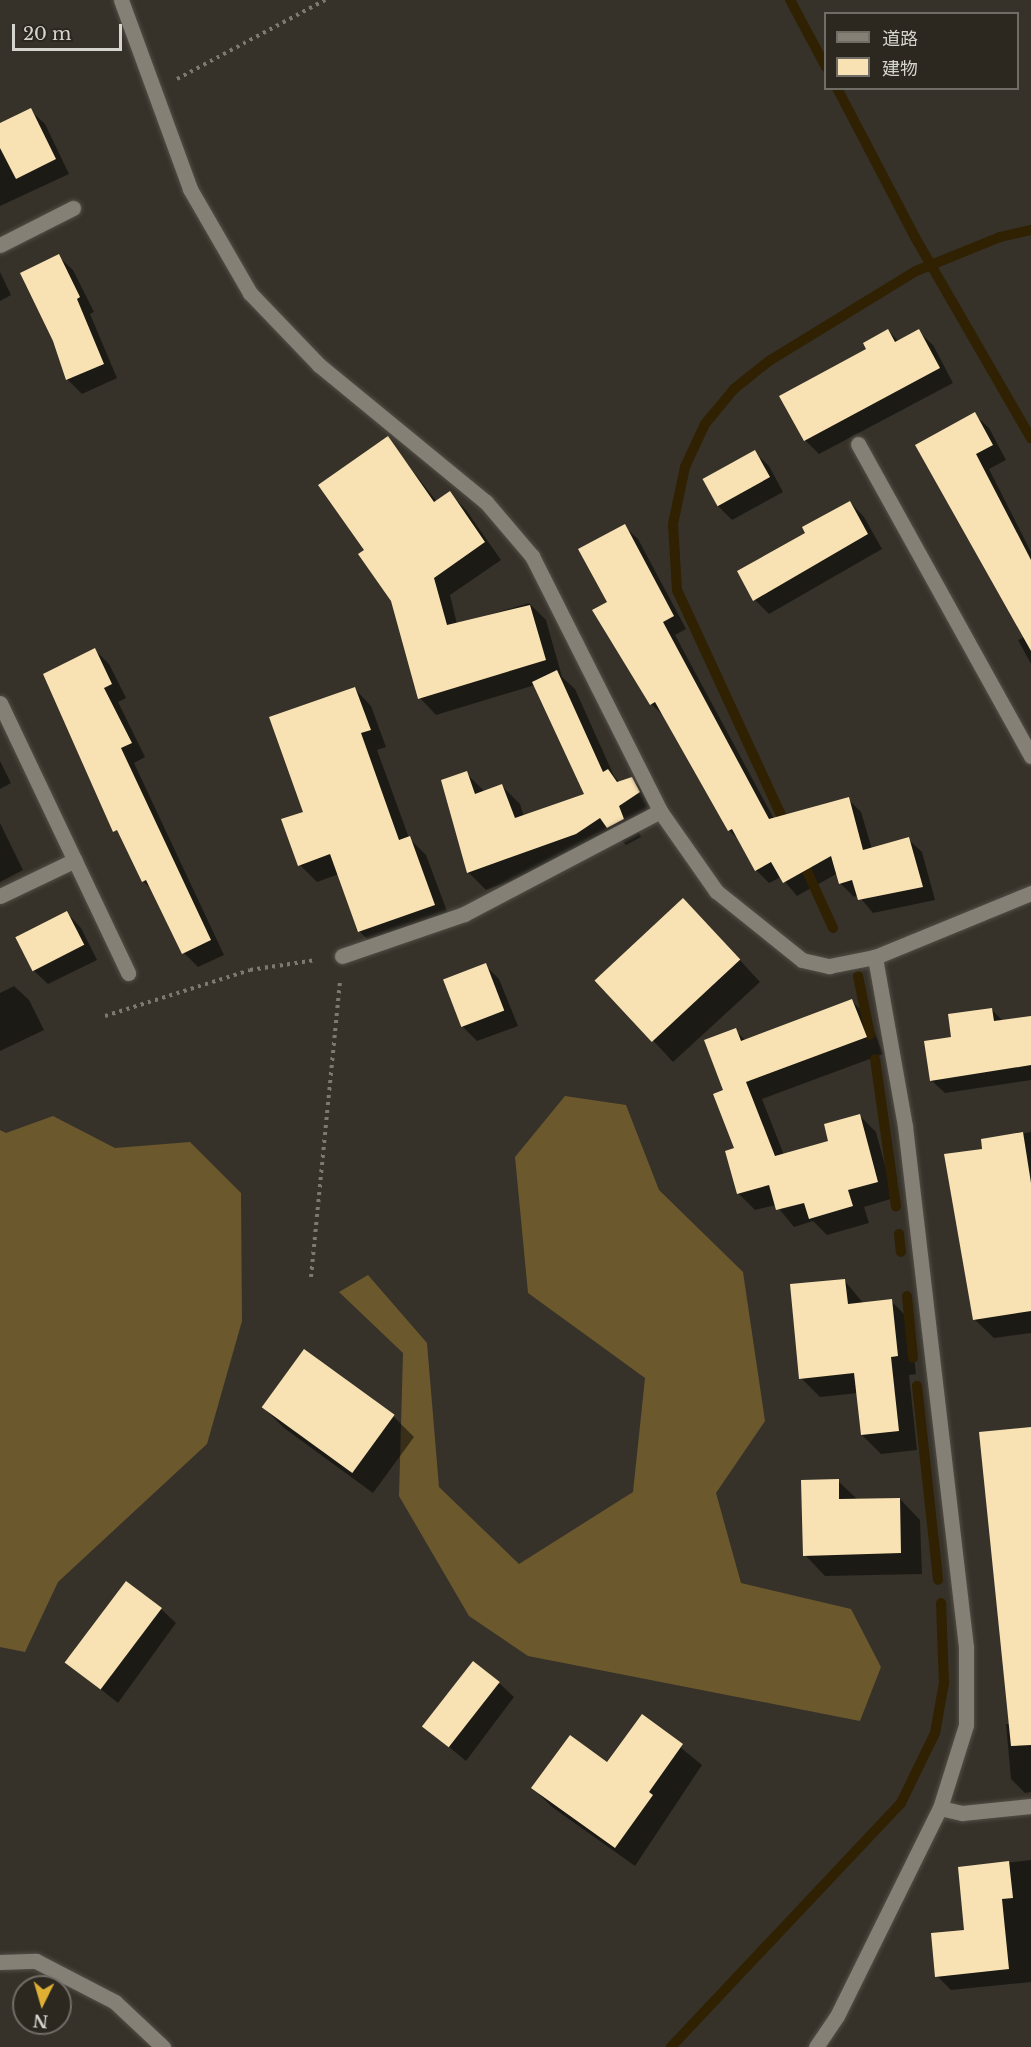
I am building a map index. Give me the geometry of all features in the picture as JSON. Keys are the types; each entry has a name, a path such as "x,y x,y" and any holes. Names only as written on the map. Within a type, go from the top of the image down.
{"street":[{"path":"121,0 190,189 250,293 319,365 486,502 532,556 660,811 716,891 802,960 829,966 875,957 1031,893"},
{"path":"0,245 73,208"},
{"path":"858,444 1031,756"},
{"path":"0,703 128,973"},
{"path":"342,956 464,914 660,811"},
{"path":"0,896 75,860"},
{"path":"816,2047 837,2016 940,1808 966,1725 966,1647 905,1126 875,957"},
{"path":"940,1808 962,1813 1031,1806"},
{"path":"0,1962 36,1961 115,2002 163,2047"}],"path":[{"path":"155,91 325,0"},
{"path":"105,1016 250,970 342,956 311,1277"}],"shaded area":[{"path":"565,1096 626,1105 659,1190 743,1272 765,1421 716,1493 741,1583 851,1609 881,1667 860,1721 528,1656 469,1616 399,1496 403,1353 339,1292 368,1275 427,1343 439,1487 519,1564 633,1492 645,1378 528,1293 515,1157"},
{"path":"53,1116 115,1148 190,1142 241,1193 242,1321 207,1444 58,1582 25,1652 0,1647 0,1130 6,1133"}],"building":[{"path":"31,108 56,159 16,179 0,148 0,123"},
{"path":"59,254 80,297 77,299 104,364 66,380 53,341 20,273"},
{"path":"888,329 895,342 919,329 940,368 804,441 779,396 866,349 863,343"},
{"path":"975,412 993,445 976,454 1031,560 1031,651 915,445"},
{"path":"388,436 434,502 450,491 485,542 434,578 447,625 530,605 546,660 418,699 391,601 358,554 364,550 318,485"},
{"path":"755,450 770,477 718,506 703,479"},
{"path":"850,501 868,534 753,601 737,571 805,533 802,527"},
{"path":"625,524 674,616 663,622 769,819 849,797 863,850 909,837 923,887 858,900 852,880 839,884 831,856 783,883 771,862 755,871 732,829 728,831 655,702 650,705 592,610 607,602 578,549"},
{"path":"95,648 112,684 104,688 132,743 121,748 211,940 182,954 146,880 142,882 117,830 113,832 43,674"},
{"path":"557,670 603,772 608,769 617,782 632,777 640,792 619,806 624,819 607,828 600,818 576,834 467,873 441,780 467,771 475,794 502,784 515,818 584,794 532,682"},
{"path":"355,687 371,730 361,733 399,840 410,836 435,905 358,932 330,854 298,866 281,819 303,812 269,717"},
{"path":"683,898 740,959 652,1042 595,981"},
{"path":"67,911 84,945 33,971 15,937"},
{"path":"486,963 504,1011 461,1027 443,979"},
{"path":"852,999 867,1037 746,1082 775,1156 828,1141 824,1124 860,1114 878,1182 848,1190 853,1206 809,1219 804,1203 776,1210 769,1185 737,1194 725,1151 734,1148 713,1094 723,1090 704,1040 736,1028 741,1041"},
{"path":"992,1008 994,1021 1031,1016 1031,1065 930,1081 924,1041 951,1037 948,1014"},
{"path":"1023,1132 1031,1183 1031,1311 973,1320 944,1154 982,1149 981,1139"},
{"path":"845,1279 848,1304 892,1299 898,1356 891,1357 899,1431 861,1435 854,1373 799,1379 790,1284"},
{"path":"304,1349 395,1415 352,1473 262,1407"},
{"path":"1031,1427 1031,1745 1011,1746 979,1432"},
{"path":"839,1479 839,1499 900,1498 901,1553 803,1556 801,1480"},
{"path":"126,1581 162,1608 101,1690 65,1662"},
{"path":"473,1661 500,1682 449,1747 422,1726"},
{"path":"642,1714 683,1744 649,1792 653,1795 615,1848 531,1788 570,1735 607,1762"},
{"path":"1009,1861 1013,1898 1002,1899 1009,1969 935,1977 931,1933 964,1930 958,1867"}],"waterway":[{"path":"790,0 824,63"},
{"path":"838,90 916,239 1031,438"},
{"path":"787,828 677,590 673,524 685,467 705,424 734,389 769,361 916,271 1000,237 1031,230"},
{"path":"801,858 833,928"},
{"path":"858,976 870,1035"},
{"path":"875,1059 896,1207"},
{"path":"899,1234 901,1252"},
{"path":"907,1296 913,1358"},
{"path":"917,1386 938,1580"},
{"path":"671,2047 901,1803 935,1733 944,1683 941,1603"}]}
